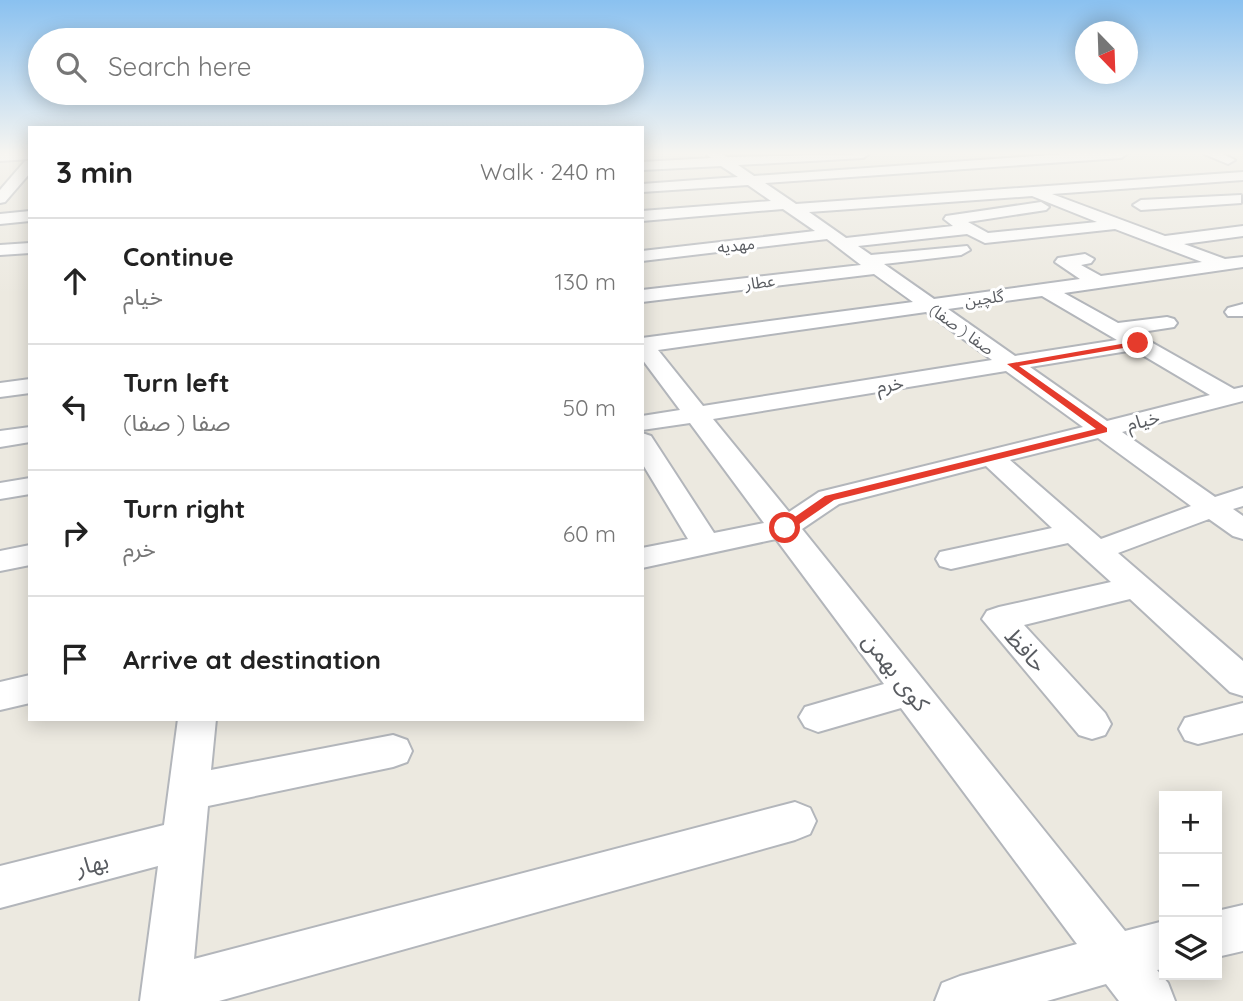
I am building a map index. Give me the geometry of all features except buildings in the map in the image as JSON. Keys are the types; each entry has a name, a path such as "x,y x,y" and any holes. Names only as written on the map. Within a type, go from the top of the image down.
{"street":[{"path":"672,201 680,213"},
{"name":"صفا ( صفا)","path":"781,201 1243,530"},
{"path":"644,216 874,201"},
{"path":"1055,201 1234,264 1243,272"},
{"path":"1181,201 1186,203"},
{"path":"1141,205 1228,201"},
{"path":"1064,204 952,219 985,238 1118,224"},
{"path":"0,219 28,216"},
{"name":"مهدیه","path":"644,256 969,229"},
{"path":"1163,241 1243,231"},
{"path":"0,250 28,248"},
{"name":"عطار","path":"644,296 961,250"},
{"path":"1152,257 1185,270"},
{"path":"1084,259 1064,262 1098,282"},
{"name":"گلچین","path":"644,345 1234,264"},
{"path":"1019,276 1237,396"},
{"path":"1115,330 1167,323"},
{"name":"خرم","path":"644,439 698,415 1138,343"},
{"name":"کوی بهمن","path":"644,346 1150,1001"},
{"path":"0,390 28,386"},
{"name":"خیام","path":"644,558 785,528 830,498 1237,396"},
{"path":"0,439 28,434"},
{"path":"644,443 653,479 706,544"},
{"path":"992,458 1243,682"},
{"path":"0,491 28,486"},
{"path":"951,559 1086,541 1212,508 1243,496"},
{"path":"0,561 28,555"},
{"name":"حافظ","path":"1092,724 999,619 1137,587"},
{"path":"0,696 28,689"},
{"path":"818,716 911,691"},
{"path":"1198,729 1243,718"},
{"path":"197,721 165,996 795,821"},
{"path":"189,792 393,751"},
{"name":"بهار","path":"0,887 183,840"},
{"path":"1222,933 1243,928"},
{"path":"960,1001 1159,947"}],"route":[{"path":"785,528 830,498 1104,430 1012,364 1138,343"}]}
